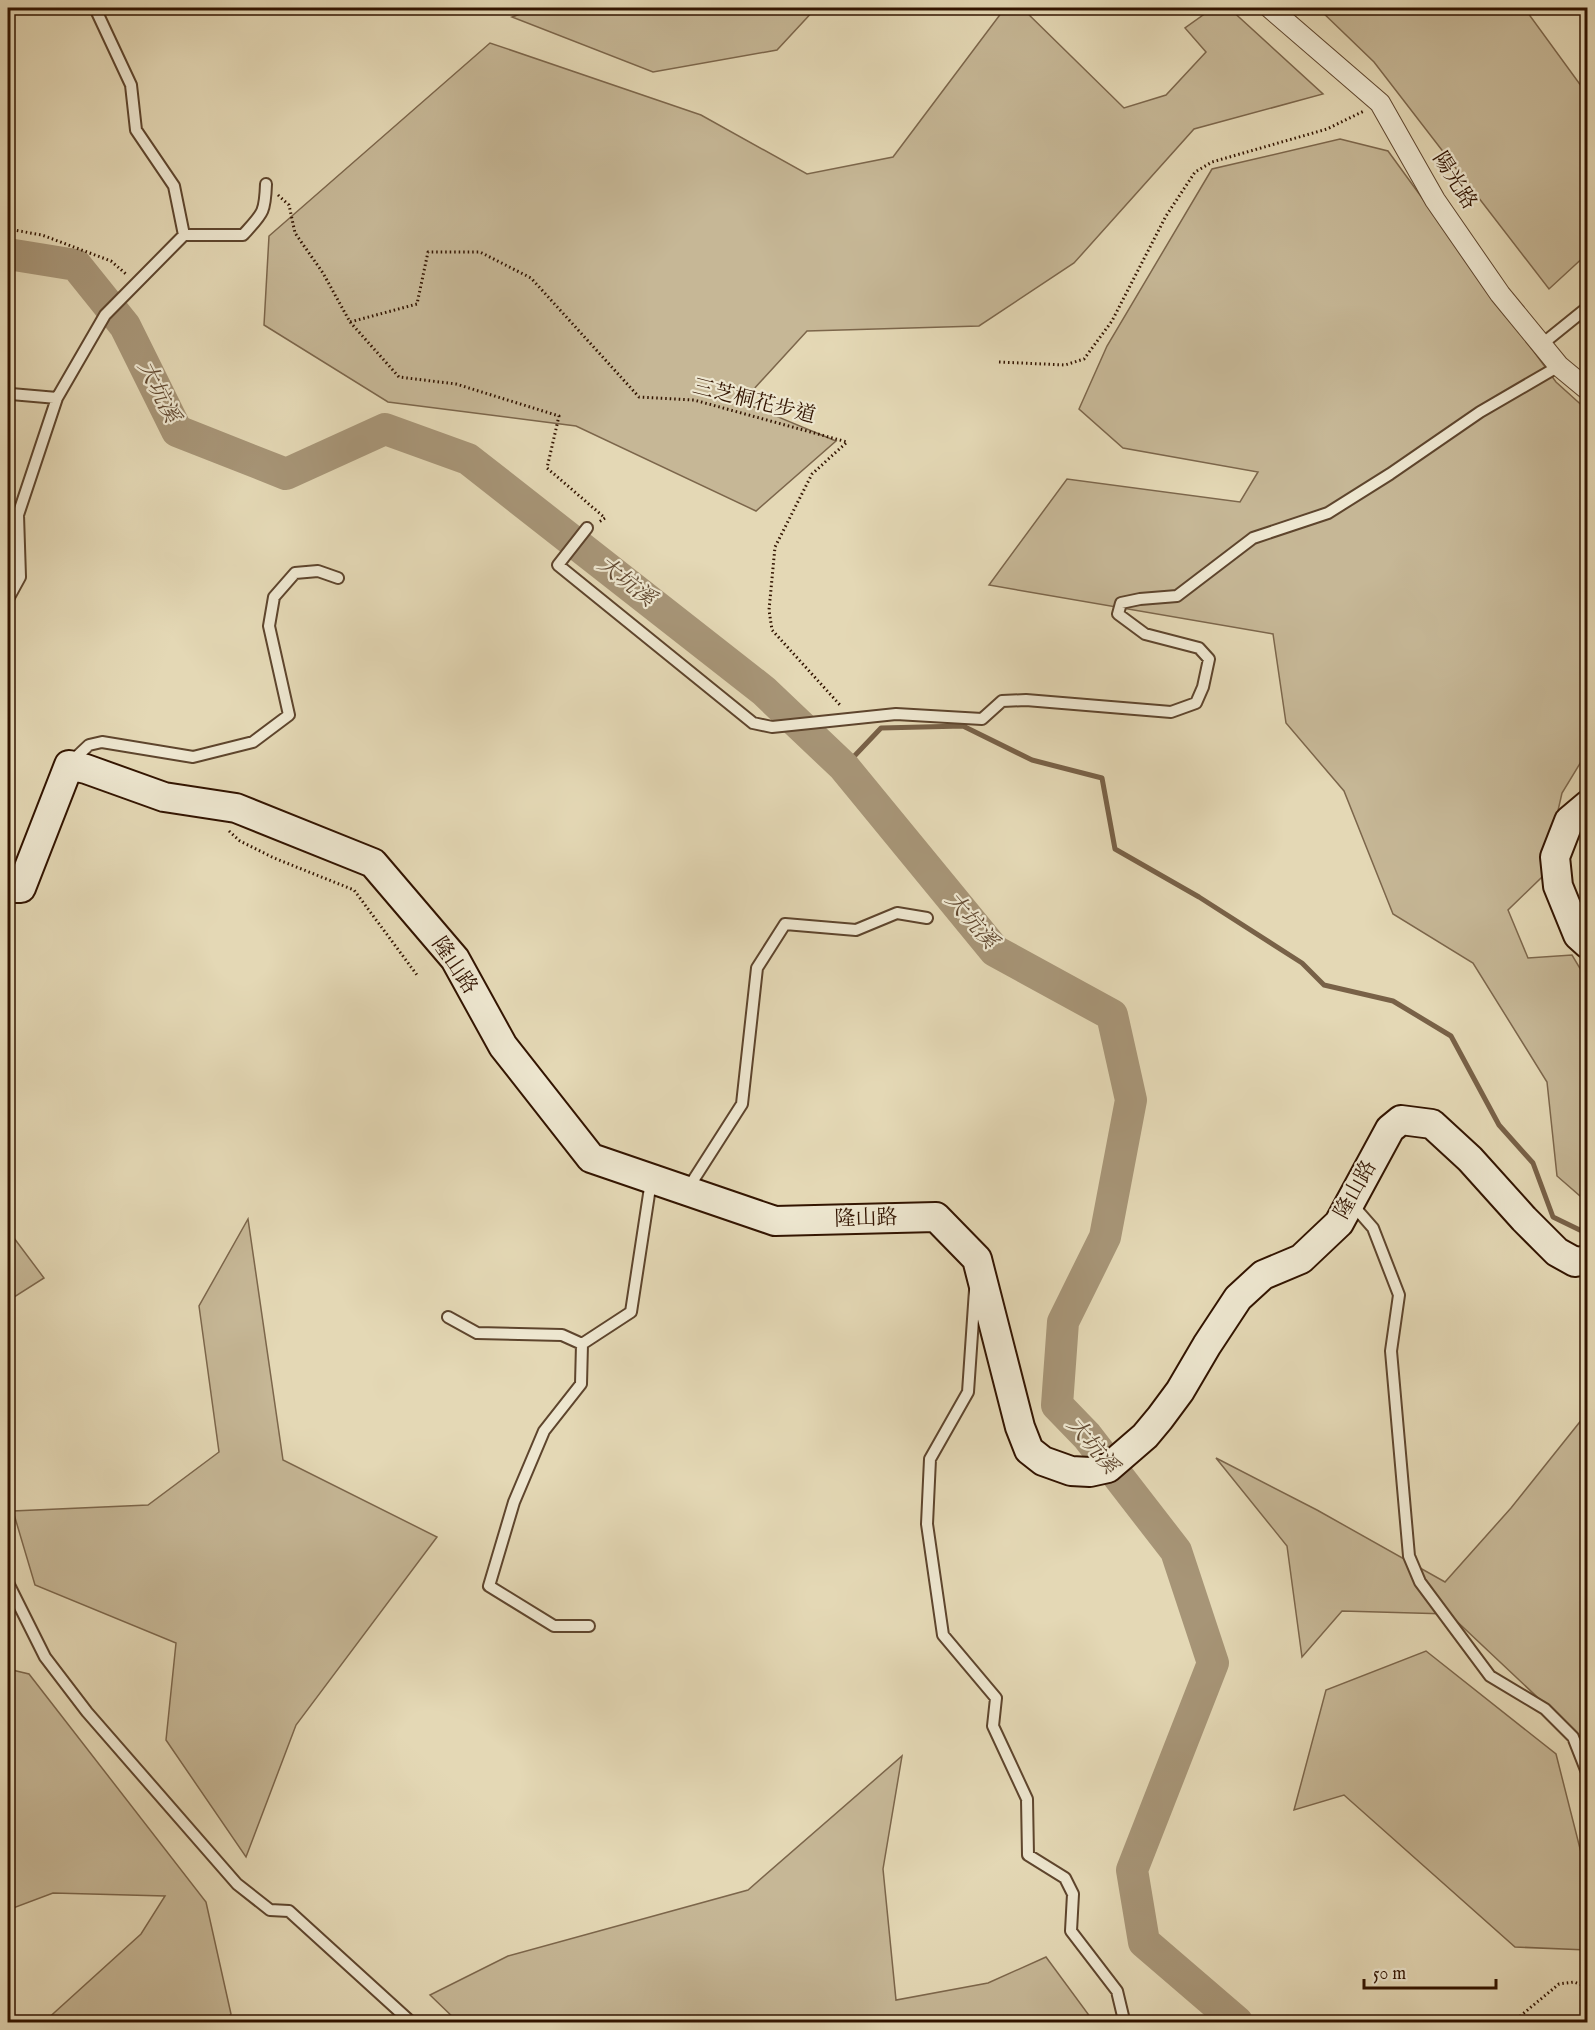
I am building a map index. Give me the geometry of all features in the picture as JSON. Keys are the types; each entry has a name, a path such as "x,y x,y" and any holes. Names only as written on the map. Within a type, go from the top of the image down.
{"street":[{"name":"陽光路","path":"1270,8 1380,103 1435,200 1500,294 1559,366 1587,390"},
{"path":"8,888 21,888 69,765"},
{"name":"隆山路","path":"69,765 164,798 236,808 373,863 455,959 503,1046 591,1158 775,1221 936,1217 977,1259 1020,1427 1029,1450 1043,1461 1071,1471 1090,1472 1108,1468 1144,1436 1180,1391 1238,1298 1263,1275 1301,1259 1339,1223 1389,1129 1401,1120 1432,1124 1470,1159 1557,1252 1575,1262 1587,1260"},
{"path":"1587,806 1569,821 1555,857 1558,886 1578,935 1587,944"}],"lane":[{"path":"95,8 131,85 136,130 174,186 184,235"},
{"path":"8,599 20,577 18,515 57,398 105,315 184,235 243,235 265,207 266,183"},
{"path":"1541,345 1587,307"},
{"path":"587,528 558,565 753,723 772,727 896,714 982,719 1002,701 1026,700 1171,712 1196,703 1203,687 1209,659 1199,648 1144,634 1118,614 1121,603 1178,596 1253,538 1328,513 1390,474 1480,412 1559,366"},
{"path":"8,393 57,398"},
{"path":"69,765 89,745 102,742 193,757 253,742 289,716 269,626 274,597 295,573 318,571 338,578"},
{"path":"687,1190 742,1104 757,968 785,924 856,930 897,913 927,918"},
{"path":"582,1344 631,1312 651,1178"},
{"path":"1349,1202 1372,1228 1399,1295 1391,1351 1409,1556 1420,1582 1490,1676 1545,1709 1573,1737 1587,1775"},
{"path":"977,1259 968,1392 930,1459 927,1524 943,1635 996,1698 993,1726 1027,1799 1028,1855 1065,1878 1073,1894 1071,1931 1117,1991 1123,2016 1122,2022"},
{"path":"448,1317 477,1333 562,1335 582,1344"},
{"path":"582,1344 581,1384 544,1431 514,1502 489,1586 554,1626 589,1626"},
{"path":"8,1583 45,1657 87,1712 237,1884 270,1910 289,1911 411,2022"}],"path":[{"path":"999,362 1065,365 1084,359 1112,321 1166,216 1195,172 1212,162 1327,129 1380,103"},
{"path":"266,183 289,204 295,233 323,273 350,322 399,377 456,384 559,416 548,468 605,518 587,528"},
{"path":"8,229 42,235 111,261 137,285"},
{"name":"三芝桐花步道","path":"350,322 417,304 428,252 480,252 531,278 639,397 694,400 847,442 812,474 775,547 768,610 772,630 853,718"},
{"path":"228,830 240,841 274,858 354,890 417,975"},
{"path":"1513,2022 1559,1984 1574,1982 1587,1987"}],"shaded area":[{"path":"536,8 816,8 777,50 653,72 512,17"},
{"path":"1005,8 1022,8 1124,108 1166,95 1206,52 1185,28 1213,8 1229,8 1323,94 1194,129 1074,263 979,326 807,331 742,402 836,441 756,511 576,426 388,402 264,325 269,236 490,43 701,115 807,174 893,157"},
{"path":"1318,8 1521,8 1528,13 1587,94 1587,254 1549,289 1374,62"},
{"path":"1340,139 1388,151 1556,382 1587,410 1587,752 1562,793 1543,876 1508,910 1528,958 1572,955 1587,980 1587,1202 1557,1176 1547,1082 1473,963 1393,914 1344,791 1286,723 1273,634 989,585 1067,479 1240,502 1258,472 1123,448 1079,409 1107,346 1212,169"},
{"path":"248,1219 283,1460 437,1537 296,1725 246,1857 166,1740 176,1643 35,1585 13,1511 148,1505 219,1452 199,1306"},
{"path":"8,1230 44,1278 8,1301"},
{"path":"1587,1413 1587,1744 1449,1614 1342,1611 1302,1657 1287,1546 1216,1458 1317,1510 1445,1582 1511,1508"},
{"path":"1426,1651 1556,1754 1587,1876 1587,1950 1515,1947 1344,1795 1294,1810 1326,1690"},
{"path":"8,1669 29,1674 206,1902 231,2014 223,2022 44,2022 141,1934 165,1896 53,1893 8,1910"},
{"path":"902,1756 883,1869 896,2000 988,1983 1046,1957 1091,2018 1089,2022 458,2022 430,1995 508,1956 748,1890"}],"waterway":[{"name":"大坑溪","path":"8,254 76,265 125,326 177,431 286,474 385,429 468,459 764,691 844,767 995,951 1112,1015 1131,1100 1105,1237 1063,1322 1057,1405 1087,1436 1176,1551 1213,1663 1132,1870 1144,1942 1237,2022"},
{"path":"844,767 881,728 963,726 1032,760 1102,778 1115,849 1199,897 1302,963 1324,985 1393,1001 1451,1036 1499,1125 1533,1163 1553,1217 1588,1234"}]}
